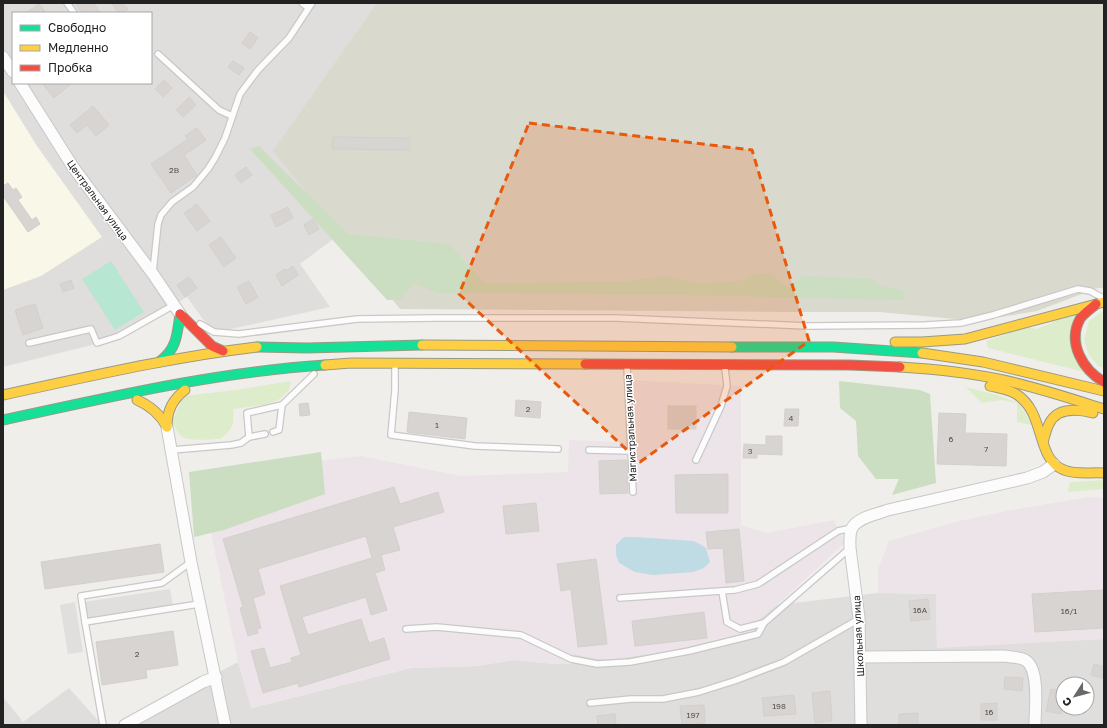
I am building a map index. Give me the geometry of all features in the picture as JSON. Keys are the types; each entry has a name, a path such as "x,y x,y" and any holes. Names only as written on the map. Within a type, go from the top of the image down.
{"main road":[{"path":"833,347 879,342 922,342 965,339 1013,328 1102,302"},
{"path":"1102,302 1081,319 1076,334 1077,349 1083,365 1095,378 1104,382"},
{"path":"177,310 212,346 223,351"},
{"path":"159,362 166,358 175,346 177,310"},
{"path":"3,395 159,362 223,351 260,347 307,348 396,345 833,347 927,353 1021,370 1104,391"},
{"path":"196,365 307,348"},
{"path":"3,420 157,387 271,369 351,363 849,366 926,369 982,375 1021,384 1104,409"},
{"path":"3,426 156,395 244,380 463,364"},
{"path":"849,366 1005,389 1018,396 1032,410 1038,421 1042,442 1048,456 1054,464 1064,470 1104,473"},
{"path":"3,403 89,386"},
{"path":"167,427 167,416 171,403 185,390"},
{"path":"137,400 149,404 162,418 167,427"},
{"path":"1042,442 1050,422 1054,417 1067,410 1081,410 1104,416"}],"street":[{"path":"3,57 12,70"},
{"name":"Центральная улица","path":"21,84 73,167 153,274 177,310"},
{"path":"167,427 199,604 216,677 225,725"},
{"path":"852,528 859,522 888,510 1027,478 1043,472 1054,464"},
{"name":"Школьная улица","path":"852,528 850,548 859,618 861,725"},
{"path":"860,657 1004,656 1025,660 1033,668 1035,676 1035,725"},
{"path":"125,725 203,682 216,677"}],"lane":[{"path":"67,3 73,12"},
{"path":"153,274 158,224 161,215 172,202 193,187 216,158 225,138 240,94 258,70 289,38 310,5 302,3"},
{"path":"158,54 219,110 232,116"},
{"path":"30,343 91,329 97,342 119,336 177,310 214,332 239,334 357,319 616,318 807,326 925,325 961,323 993,315 1078,289 1090,290 1102,302"},
{"name":"Магистральная улица","path":"627,364 633,492"},
{"path":"696,460 721,406 727,386 725,365"},
{"path":"395,369 395,390 391,435 475,446 558,449"},
{"path":"249,437 246,413 282,405 314,374"},
{"path":"273,432 279,430 282,405"},
{"path":"172,450 236,444 249,437 265,434"},
{"path":"589,450 630,451"},
{"path":"620,598 735,590 758,584 838,531 852,528"},
{"path":"406,630 437,627 521,635 571,659 598,664 630,662 689,651 758,634 764,623 850,548"},
{"path":"102,725 81,596 162,583 191,562"},
{"path":"722,591 727,622 740,629 764,623"},
{"path":"85,622 199,604"},
{"path":"590,702 663,699 699,692 734,681 784,662 859,618"}],"highlighted area":[{"path":"529,123 752,150 809,341 640,462 459,294"}],"shaded area":[{"path":"3,3 379,3 340,234 300,264 330,307 213,333 187,297 120,338 3,367"},
{"path":"377,3 1104,3 1104,288 1098,288 1037,311 977,321 879,312 400,309 273,151"},
{"path":"3,91 37,146 102,237 41,276 3,290"},
{"path":"626,380 741,386 741,525 766,533 834,520 845,543 777,605 754,623 754,631 664,652 613,659 599,659 574,654 571,664 554,664 515,660 476,666 411,668 251,708 238,662 212,538 209,474 361,456 461,476 568,472 569,440 625,442"},
{"path":"1088,497 1104,498 1104,639 937,648 936,594 878,593 878,569 889,541 955,522 1011,510"},
{"path":"170,589 173,605 86,618 84,602"},
{"path":"878,593 936,594 937,647 1104,639 1104,725 117,725 238,662 252,708 411,668 476,666 515,660 554,664 571,664 574,654 599,659 613,659 664,652 754,631 754,623 777,605"},
{"path":"75,602 83,652 68,654 60,605"},
{"path":"69,688 102,725 3,725 3,697 23,722"}],"green space":[{"path":"259,146 348,234 449,244 484,283 628,281 664,276 700,283 739,281 755,274 771,273 787,287 804,276 871,279 881,286 903,290 904,300 680,295 438,293 414,283 400,300 387,300 250,149"},
{"path":"111,261 144,312 115,330 82,279"},
{"path":"1080,310 1084,372 988,348 986,341 1027,327 1037,329"},
{"path":"1103,311 1104,367 1099,367 1089,355 1084,340 1089,321"},
{"path":"290,381 290,387 277,401 233,409 234,419 232,427 220,439 194,440 185,438 178,433 172,422 183,396 236,390"},
{"path":"839,381 920,390 930,394 936,483 892,495 899,479 876,479 858,456 856,421 840,408"},
{"path":"966,387 997,395 1019,403 1032,425 1017,422 1017,403 1002,400 982,403"},
{"path":"321,452 325,494 224,530 194,537 189,472"},
{"path":"1104,480 1104,489 1068,492 1070,482"}],"water":[{"path":"624,537 694,541 706,548 710,562 704,568 693,572 653,575 635,572 619,563 616,555 616,545"}],"building":[{"path":"75,3 93,3 100,12 81,12"},
{"path":"111,3 123,3 128,9 124,12 118,12"},
{"path":"39,4 45,12 27,12"},
{"path":"250,32 258,38 250,49 242,43"},
{"path":"233,61 244,68 239,75 228,67"},
{"path":"164,80 172,88 163,97 155,89"},
{"path":"43,84 71,84 54,98"},
{"path":"189,97 196,105 183,117 176,110"},
{"path":"93,106 109,125 96,136 87,125 77,133 70,125"},
{"path":"197,128 206,140 184,155 197,175 171,193 151,164 188,139 185,136"},
{"path":"333,137 410,138 410,150 332,149"},
{"path":"246,167 252,175 241,183 235,175"},
{"path":"8,183 13,190 16,188 22,197 18,200 32,220 36,217 40,224 28,232 3,196 3,186"},
{"path":"197,204 210,221 197,231 184,213"},
{"path":"288,207 293,218 276,227 271,215"},
{"path":"313,219 319,229 309,235 304,225"},
{"path":"221,237 236,258 224,267 209,245"},
{"path":"293,266 298,275 282,286 276,275"},
{"path":"189,277 197,288 185,297 177,285"},
{"path":"71,280 74,288 63,292 60,284"},
{"path":"249,281 258,297 246,304 237,287"},
{"path":"35,304 43,328 23,335 15,310"},
{"path":"516,400 541,402 540,418 515,416"},
{"path":"308,403 310,415 300,416 299,404"},
{"path":"668,406 696,406 696,429 668,429"},
{"path":"785,409 799,409 798,426 784,426"},
{"path":"409,412 467,418 465,439 407,432"},
{"path":"939,413 966,414 965,433 1007,434 1006,466 937,464"},
{"path":"766,436 782,436 782,455 757,454 757,458 743,458 744,444 766,445"},
{"path":"627,460 628,493 600,494 599,461"},
{"path":"728,474 728,513 676,513 675,475"},
{"path":"394,487 400,504 438,492 444,512 393,527 400,550 381,555 385,570 375,573 387,610 371,615 366,597 302,617 308,635 361,619 369,643 384,638 390,659 299,687 298,683 263,693 251,651 264,648 270,668 292,662 291,658 301,655 280,586 372,558 366,536 258,569 265,594 253,598 261,628 257,629 258,633 248,636 240,608 243,607 223,539"},
{"path":"536,503 539,531 506,534 503,506"},
{"path":"739,529 744,581 726,583 723,548 708,549 706,532"},
{"path":"160,544 164,572 45,589 41,562"},
{"path":"596,559 607,644 578,647 571,589 561,591 557,564"},
{"path":"1104,590 1104,628 1035,632 1032,594"},
{"path":"928,599 930,619 911,621 909,601"},
{"path":"704,612 707,638 635,646 632,621"},
{"path":"173,631 178,665 146,670 147,678 102,685 96,642"},
{"path":"1094,664 1104,667 1103,678 1091,675"},
{"path":"1005,677 1023,678 1022,691 1004,689"},
{"path":"1051,689 1055,690 1055,713 1046,711"},
{"path":"830,691 832,721 815,723 812,693"},
{"path":"794,695 796,714 764,716 762,698"},
{"path":"997,703 997,720 981,720 981,704"},
{"path":"704,705 705,723 682,725 680,706"},
{"path":"918,713 918,725 899,725 899,714"},
{"path":"615,714 616,725 598,725 597,716"}],"traffic: fast":[{"path":"159,362 173,347 177,335 180,314"},
{"path":"257,347 307,348 422,345"},
{"path":"732,347 833,347 922,353"},
{"path":"3,420 123,394 203,379 284,368 325,365"}],"traffic: slow":[{"path":"895,342 965,339 1104,302"},
{"path":"422,345 732,347"},
{"path":"3,395 161,362 257,347"},
{"path":"922,353 983,362 1104,391"},
{"path":"325,365 351,363 585,364"},
{"path":"900,367 949,371 998,379 1038,389 1104,409"},
{"path":"990,386 1013,392 1025,402 1037,423 1048,456 1055,464 1069,472 1104,473"},
{"path":"167,427 171,406 185,390"},
{"path":"137,400 155,411 167,427"},
{"path":"1043,442 1049,424 1053,418 1062,412 1074,410 1093,413"}],"traffic: jam":[{"path":"1096,304 1080,319 1076,328 1075,337 1079,355 1084,363 1096,377 1104,382"},
{"path":"180,314 212,346 223,351"},
{"path":"585,364 849,365 900,367"}]}
